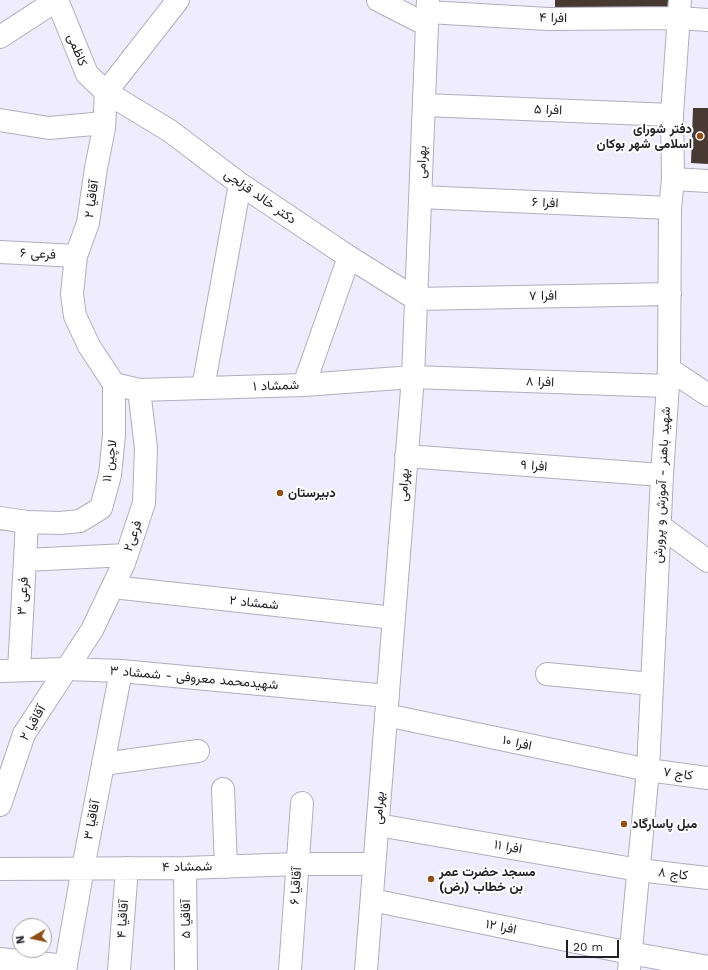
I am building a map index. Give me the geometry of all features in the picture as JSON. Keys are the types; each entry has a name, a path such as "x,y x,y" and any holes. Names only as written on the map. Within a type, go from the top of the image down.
{"street":[{"path":"0,37 57,0"},
{"name":"کاظمی","path":"57,0 87,74 106,92"},
{"path":"106,92 178,0"},
{"path":"378,0 428,12"},
{"name":"افرا ۴","path":"428,12 548,9 680,9 708,20"},
{"name":"شهید باهنر - آموزش و پرورش","path":"629,961 648,770 668,378 670,208 673,179 672,115 680,9"},
{"name":"بهرامی","path":"366,970 413,377 428,12"},
{"name":"آقاقیا ۲","path":"106,92 104,123 88,223 76,256 72,294 75,316 89,346 114,384"},
{"name":"دکتر خالد قزلجی","path":"106,92 170,131 240,184 350,258 416,299"},
{"name":"افرا ۵","path":"424,105 672,115"},
{"path":"0,120 49,128 104,123"},
{"path":"673,179 708,181"},
{"path":"203,388 240,184"},
{"name":"افرا ۶","path":"420,197 670,208"},
{"name":"فرعی ۶","path":"0,252 76,256"},
{"path":"304,385 350,258"},
{"name":"افرا ۷","path":"416,299 670,294"},
{"name":"شمشاد ۱","path":"139,390 304,385 413,377"},
{"name":"افرا ۸","path":"413,377 668,378"},
{"path":"668,378 708,395"},
{"path":"114,384 139,390"},
{"name":"لاچین ۱۱","path":"0,518 27,522 60,523 80,521 100,508 110,475 114,435 114,384"},
{"name":"فرعی۲","path":"67,669 92,630 113,587 127,555 144,503 146,448 139,390"},
{"name":"افرا ۹","path":"406,456 662,475"},
{"name":"فرعی ۳","path":"5,670 25,560 27,522"},
{"path":"660,526 708,561"},
{"path":"25,560 127,555"},
{"name":"شمشاد ۲","path":"113,587 394,618"},
{"name":"آقاقیا ۲","path":"0,805 24,734 67,669"},
{"name":"شهیدمحمد معروفی - شمشاد ۳","path":"5,670 67,669 121,671 387,706"},
{"name":"آقاقیا ۳","path":"66,968 83,868 121,671"},
{"path":"547,674 652,684"},
{"name":"افرا ۱۰","path":"387,706 648,770"},
{"path":"103,764 198,751"},
{"name":"کاج ۷","path":"648,770 708,778"},
{"path":"223,789 226,867"},
{"name":"آقاقیا ۶","path":"290,970 302,803"},
{"name":"افرا ۱۱","path":"378,825 639,870"},
{"name":"شمشاد ۴","path":"0,869 185,868 298,864 374,864"},
{"name":"آقاقیا ۴","path":"120,970 127,868"},
{"name":"آقاقیا ۵","path":"185,868 186,970"},
{"name":"کاج ۸","path":"639,870 708,878"},
{"name":"افرا ۱۲","path":"372,900 629,961 708,967"},
{"path":"0,959 66,968"}],"building":[{"path":"555,0 668,0 667,17 555,12"},
{"name":"دفتر شورای اسلامی شهر بوکان","path":"693,108 708,108 708,164 691,163"}],"place":[{"name":"دفتر شورای اسلامی شهر بوکان","path":"700,136"},
{"name":"دبیرستان","path":"280,493"},
{"name":"مبل پاسارگاد","path":"624,824"},
{"name":"مسجد حضرت عمر بن خطاب (رض)","path":"431,879"}]}
